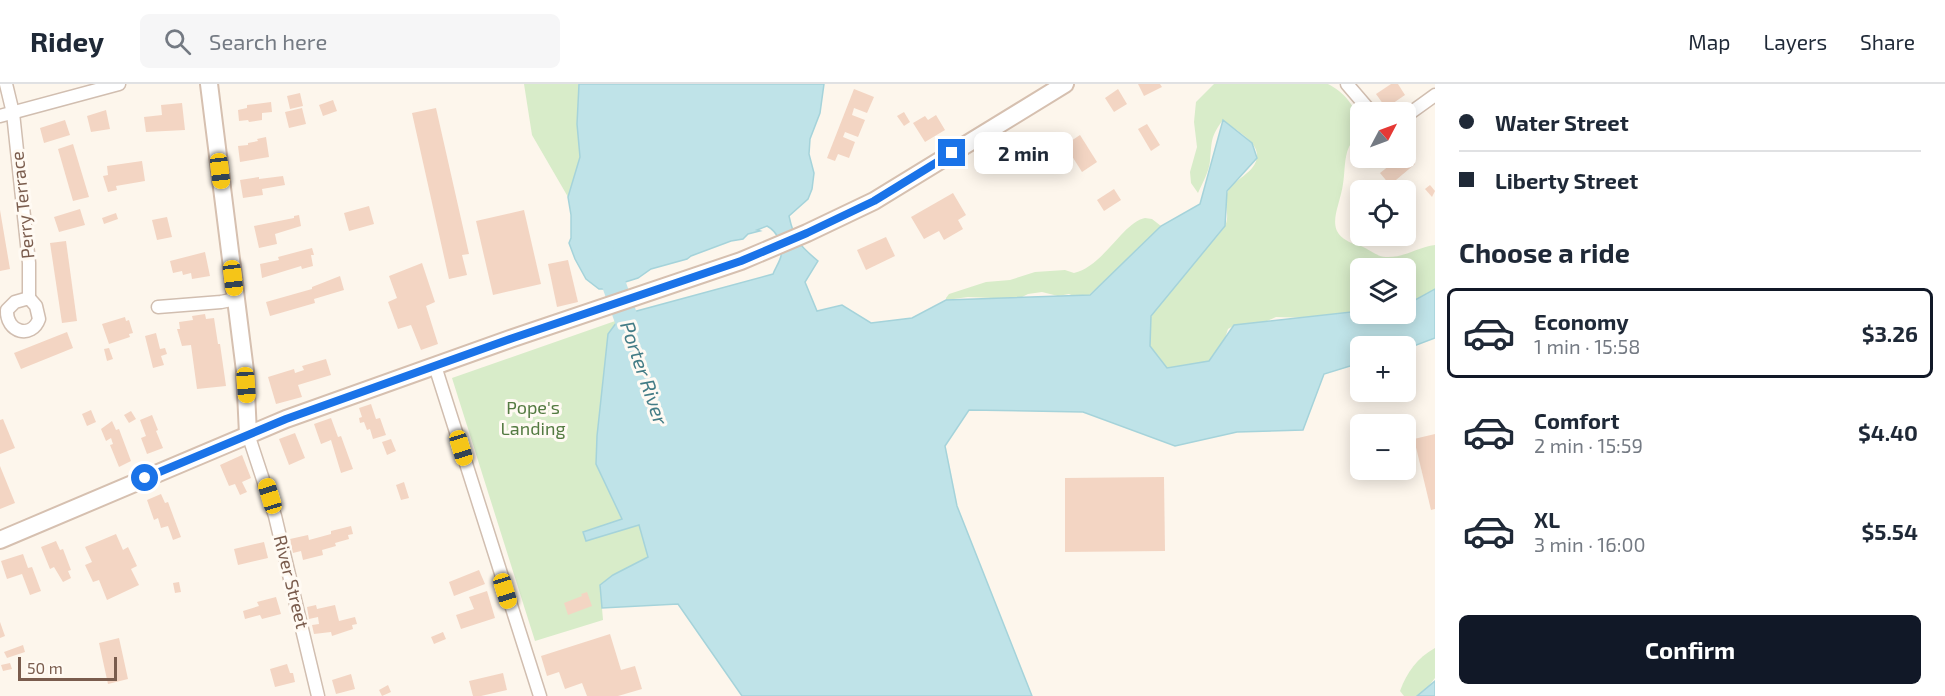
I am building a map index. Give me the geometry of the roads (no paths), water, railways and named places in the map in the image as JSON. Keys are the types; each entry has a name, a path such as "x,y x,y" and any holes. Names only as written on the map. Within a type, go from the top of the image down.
{"street":[{"name":"Perry Terrace","path":"6,84 13,113 29,264 29,298"},
{"path":"0,116 119,84"},
{"path":"209,84 245,371 248,434"},
{"path":"0,540 286,419 770,249 874,201 1065,84"},
{"path":"1347,84 1362,102"},
{"path":"1416,109 1435,95"},
{"path":"158,307 221,303 236,299"},
{"path":"435,366 540,696"},
{"name":"River Street","path":"248,434 275,516 318,696"}],"water":[{"path":"579,84 824,84 820,113 810,139 809,154 814,173 812,189 808,199 789,216 799,242 818,261 805,282 817,311 842,305 871,323 912,318 946,300 1090,295 1161,226 1200,204 1223,120 1252,143 1257,158 1227,191 1225,226 1151,316 1150,346 1167,368 1209,361 1234,325 1350,312 1350,324 1416,324 1416,299 1435,289 1435,338 1416,345 1416,336 1350,336 1350,366 1324,374 1303,430 1237,432 1175,446 1083,412 969,410 945,446 957,506 1032,696 742,696 678,604 602,608 600,585 613,575 648,557 639,525 586,541 583,532 622,519 596,464 608,334 622,315 773,274 781,256 780,243 777,235 767,226 757,230 760,231 748,234 743,239 731,241 687,259 651,269 638,278 599,289 586,279 569,243 571,215 568,197 580,157 577,124"},
{"path":"1435,681 1435,696 1417,696"}],"waterway":[{"name":"Porter River","path":"603,254 636,346"}],"park label":[{"name":"Pope's Landing","path":"533,418"}]}
